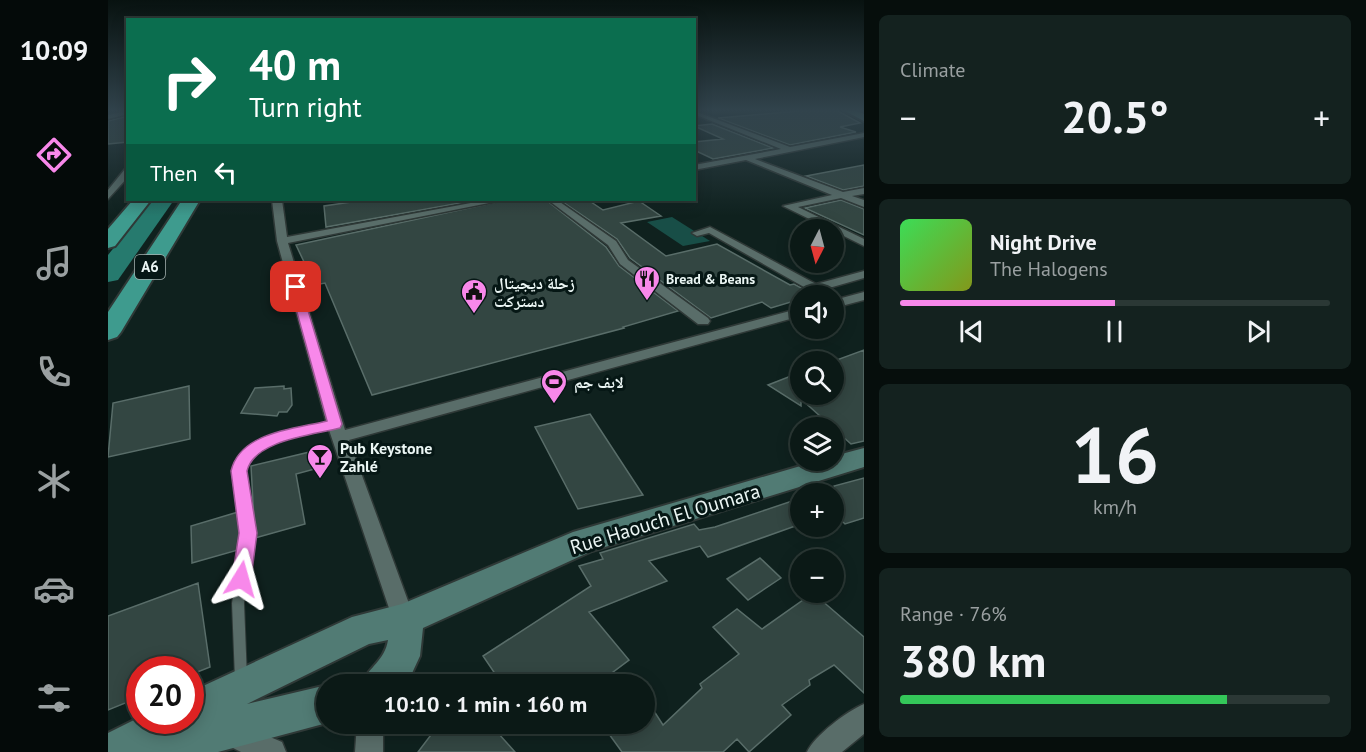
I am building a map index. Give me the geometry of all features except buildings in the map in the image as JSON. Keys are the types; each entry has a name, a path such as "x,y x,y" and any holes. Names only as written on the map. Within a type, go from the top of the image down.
{"highway":[{"path":"108,242 141,201"},
{"name":"A6","path":"108,332 190,201"}],"main road":[{"name":"Rue Haouch El Oumara","path":"171,752 241,687 364,629 404,621 584,541 864,457"},
{"path":"392,674 404,652 406,633 404,621"},
{"name":"Rue Haouch El Oumara","path":"207,721 316,706"},
{"path":"112,752 147,734"}],"street":[{"path":"780,146 790,150"},
{"path":"696,168 809,146"},
{"path":"749,159 864,204"},
{"path":"108,196 126,174"},
{"path":"864,191 788,206 864,243"},
{"path":"277,201 282,241 337,431 404,621"},
{"path":"282,241 427,209 491,201"},
{"path":"553,201 612,243 624,262 703,321"},
{"path":"697,233 710,230 815,288 864,274"},
{"path":"844,301 864,296"},
{"path":"337,431 790,315"},
{"path":"821,752 864,717"},
{"path":"207,721 272,752"}],"lane":[{"path":"241,687 238,603 248,533 239,471 242,460 250,451 274,439 337,431"}],"green space":[{"path":"672,217 710,241 683,246 647,222"}],"waterway":[{"path":"108,274 162,201"}],"place":[{"name":"Bread & Beans","path":"647,302"},
{"name":"زحلة ديجيتال دستركت","path":"474,315"},
{"name":"لابف جم","path":"554,405"},
{"name":"Pub Keystone Zahlé","path":"320,480"}],"route":[{"path":"241,579 248,533 239,471 242,460 250,451 274,439 335,424 296,287"}]}
